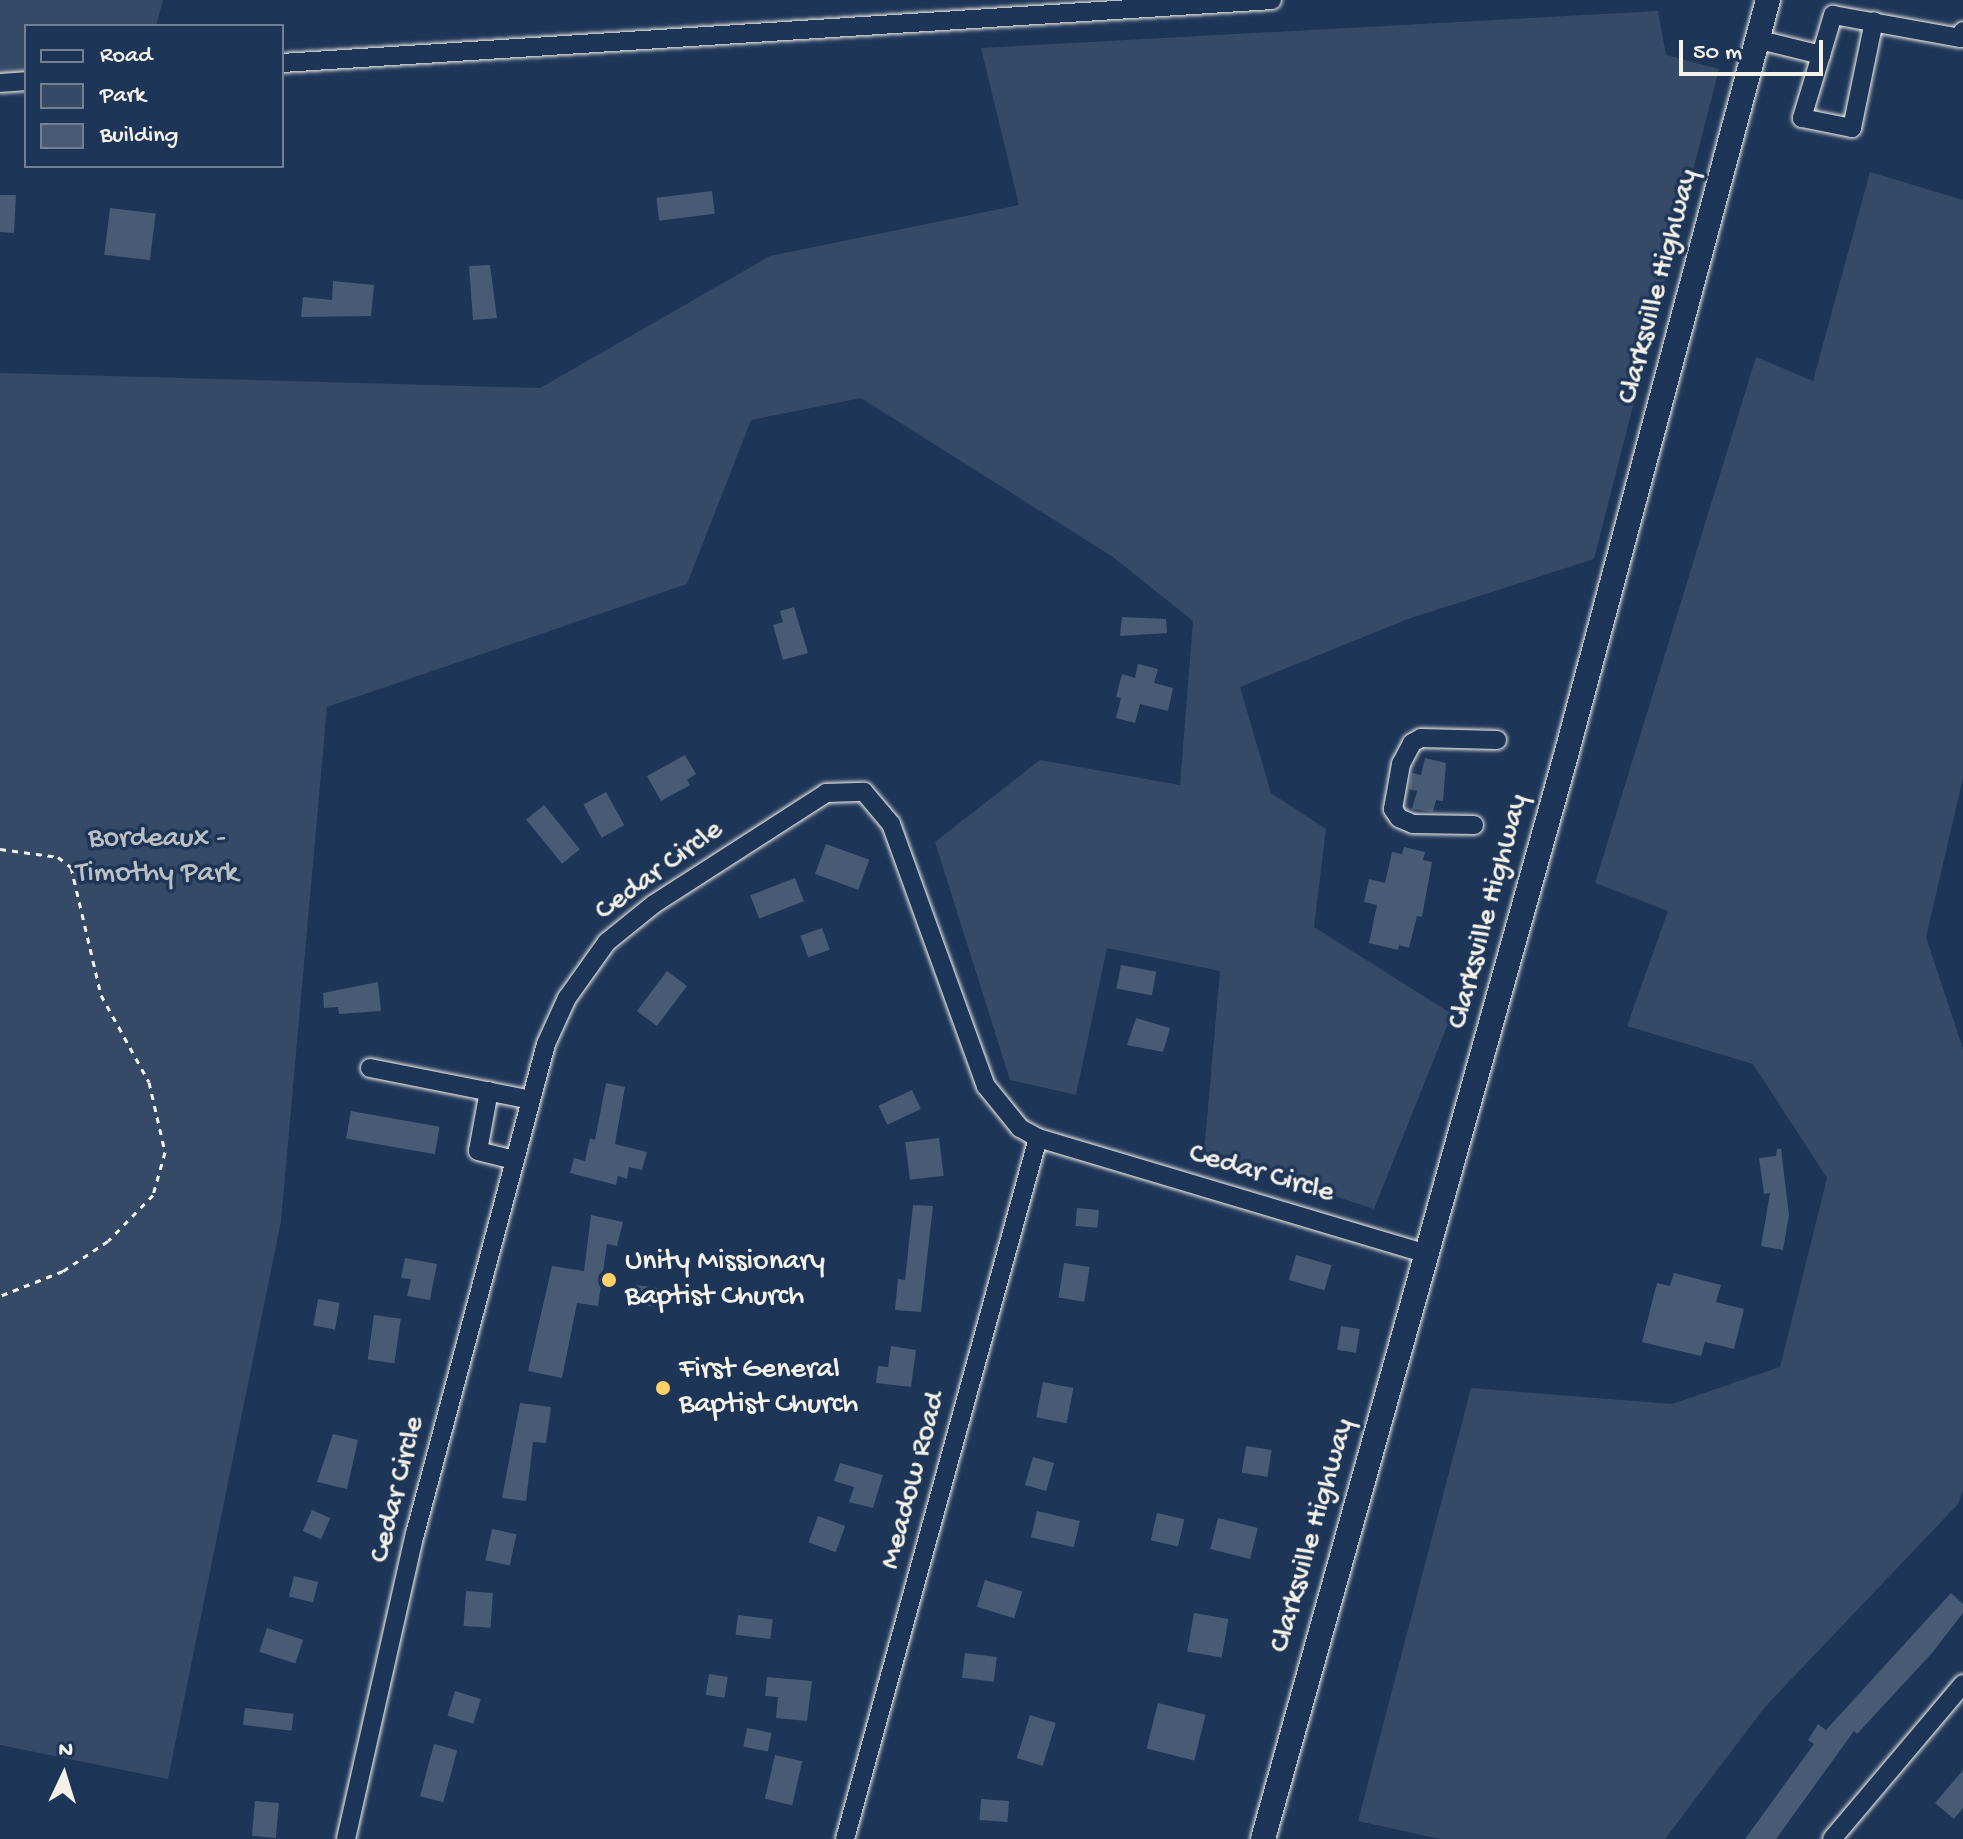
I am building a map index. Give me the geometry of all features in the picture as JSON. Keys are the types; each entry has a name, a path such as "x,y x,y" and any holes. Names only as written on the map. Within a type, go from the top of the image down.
{"main road":[{"name":"Clarksville Highway","path":"1263,1839 1428,1254 1760,40 1768,0"}],"street":[{"path":"284,63 1128,5 1272,0"},
{"path":"1874,21 1852,128 1802,118 1833,15 1874,21 1961,38 1963,31"},
{"path":"1760,40 1821,55"},
{"path":"0,83 24,81"},
{"path":"1474,825 1413,824 1399,818 1393,794 1401,764 1412,743 1421,738 1497,740"},
{"name":"Cedar Circle","path":"346,1839 415,1534 546,1044 567,998 607,942 654,904 826,793 864,792 902,845 986,1086 1008,1118 1038,1138 1428,1254"},
{"path":"370,1068 531,1100"},
{"path":"489,1091 478,1151 515,1160"},
{"name":"Meadow Road","path":"845,1839 1038,1138"},
{"path":"1832,1839 1963,1684"}],"path":[{"path":"0,849 58,857 71,867 101,995 149,1082 165,1152 153,1195 108,1241 63,1271 0,1296"}],"green space":[{"path":"0,0 163,0 157,24 24,24 24,81 0,83"},
{"name":"Bordeaux - Timothy Park","path":"1658,11 1666,55 1719,69 1594,559 1408,619 1240,687 1271,793 1326,829 1314,927 1452,1014 1374,1209 1204,1153 1220,971 1107,948 1076,1095 1010,1080 935,842 1040,760 1180,785 1193,621 1113,557 861,398 751,420 687,584 327,707 281,1221 168,1779 0,1745 0,373 540,388 770,256 1019,205 981,48"},
{"path":"1870,172 1963,200 1963,778 1926,937 1963,1049 1963,1491 1958,1504 1765,1707 1665,1839 1440,1839 1358,1821 1471,1388 1672,1404 1780,1367 1827,1178 1753,1064 1627,1026 1668,911 1595,883 1756,357 1813,381"}],"building":[{"path":"712,191 715,214 659,221 656,198"},
{"path":"0,195 16,195 14,233 0,232"},
{"path":"110,208 156,214 150,260 104,255"},
{"path":"490,265 497,318 473,320 469,266"},
{"path":"333,281 374,285 371,316 301,317 303,297 332,300"},
{"path":"794,607 808,653 783,660 773,625 783,622 780,611"},
{"path":"1122,617 1166,619 1167,633 1120,636"},
{"path":"1138,664 1158,669 1154,683 1173,688 1168,711 1140,704 1135,723 1116,718 1121,698 1116,697 1122,674 1135,678"},
{"path":"685,755 696,774 687,780 690,785 661,801 647,776"},
{"path":"1425,758 1446,763 1443,801 1436,800 1433,812 1412,809 1417,791 1409,789 1412,773 1421,775"},
{"path":"606,792 624,825 602,838 583,805"},
{"path":"544,805 580,849 562,864 526,819"},
{"path":"826,844 869,860 858,890 815,874"},
{"path":"1404,847 1425,852 1423,860 1432,862 1422,917 1417,916 1409,948 1399,945 1398,950 1369,943 1377,905 1364,902 1369,879 1385,883 1392,852 1402,854"},
{"path":"795,878 804,901 759,919 750,895"},
{"path":"822,928 830,950 808,957 800,936"},
{"path":"1121,965 1156,972 1152,995 1116,989"},
{"path":"667,971 687,986 657,1026 637,1011"},
{"path":"378,982 381,1011 339,1014 338,1007 324,1008 323,993"},
{"path":"1136,1018 1170,1028 1163,1052 1127,1045"},
{"path":"606,1083 625,1087 615,1144 647,1152 642,1170 629,1167 627,1179 618,1176 616,1185 570,1173 574,1158 585,1161 590,1138 595,1140"},
{"path":"912,1090 921,1109 887,1125 878,1106"},
{"path":"351,1111 440,1127 435,1154 346,1139"},
{"path":"939,1138 944,1176 910,1180 905,1142"},
{"path":"1777,1149 1781,1149 1789,1215 1783,1250 1761,1246 1770,1193 1764,1194 1759,1158 1776,1156"},
{"path":"913,1205 933,1206 921,1312 895,1310 898,1279 905,1280"},
{"path":"1077,1208 1099,1210 1097,1228 1075,1226"},
{"path":"591,1215 623,1222 617,1246 607,1244 598,1306 577,1303 562,1378 528,1371 552,1266 584,1271"},
{"path":"1296,1255 1332,1265 1324,1290 1289,1280"},
{"path":"405,1258 437,1264 430,1300 407,1296 411,1279 401,1278"},
{"path":"1064,1263 1090,1267 1084,1302 1059,1298"},
{"path":"1674,1273 1721,1285 1716,1302 1744,1309 1734,1349 1705,1342 1701,1356 1642,1342 1657,1283 1670,1286"},
{"path":"636,1285 658,1288 655,1307 633,1304"},
{"path":"318,1299 340,1303 335,1329 313,1326"},
{"path":"374,1315 401,1319 394,1363 368,1360"},
{"path":"1341,1326 1360,1329 1356,1353 1337,1350"},
{"path":"891,1346 916,1350 911,1387 876,1383 878,1366 888,1367"},
{"path":"1043,1382 1073,1388 1067,1423 1036,1417"},
{"path":"520,1403 551,1407 546,1443 533,1442 526,1501 502,1498"},
{"path":"333,1434 358,1440 347,1489 317,1482"},
{"path":"1246,1446 1272,1450 1267,1477 1242,1473"},
{"path":"1033,1457 1054,1463 1046,1491 1025,1485"},
{"path":"840,1463 883,1475 873,1508 849,1502 854,1487 834,1481"},
{"path":"312,1510 330,1518 321,1539 303,1531"},
{"path":"1037,1511 1080,1521 1074,1547 1031,1537"},
{"path":"1157,1513 1184,1519 1178,1547 1151,1540"},
{"path":"818,1516 845,1526 836,1552 808,1542"},
{"path":"1218,1518 1258,1528 1250,1559 1210,1549"},
{"path":"492,1529 516,1534 510,1565 485,1560"},
{"path":"294,1576 318,1582 313,1602 289,1596"},
{"path":"985,1580 1022,1591 1014,1618 977,1607"},
{"path":"466,1591 493,1593 490,1628 464,1626"},
{"path":"1951,1593 1963,1604 1963,1613 1932,1653 1857,1734 1854,1731 1776,1839 1745,1839 1814,1744 1808,1740 1818,1724 1826,1730"},
{"path":"1194,1613 1228,1619 1222,1657 1187,1651"},
{"path":"738,1615 773,1619 770,1639 736,1635"},
{"path":"267,1628 303,1640 295,1664 259,1652"},
{"path":"965,1653 997,1657 994,1682 962,1678"},
{"path":"709,1674 728,1677 724,1698 706,1695"},
{"path":"767,1677 812,1681 807,1721 776,1718 778,1697 765,1696"},
{"path":"455,1691 481,1699 473,1724 447,1716"},
{"path":"1158,1703 1206,1715 1194,1760 1147,1749"},
{"path":"245,1708 294,1714 292,1731 243,1725"},
{"path":"1030,1715 1056,1723 1043,1766 1017,1758"},
{"path":"747,1728 772,1733 768,1751 743,1747"},
{"path":"434,1744 457,1750 443,1802 420,1796"},
{"path":"775,1755 802,1761 792,1805 765,1799"},
{"path":"1963,1770 1963,1808 1954,1819 1935,1803"},
{"path":"981,1799 1009,1801 1007,1822 980,1820"},
{"path":"255,1801 279,1803 276,1838 252,1836"}],"place":[{"name":"Unity Missionary Baptist Church","path":"609,1280"},
{"name":"First General Baptist Church","path":"663,1388"}]}
